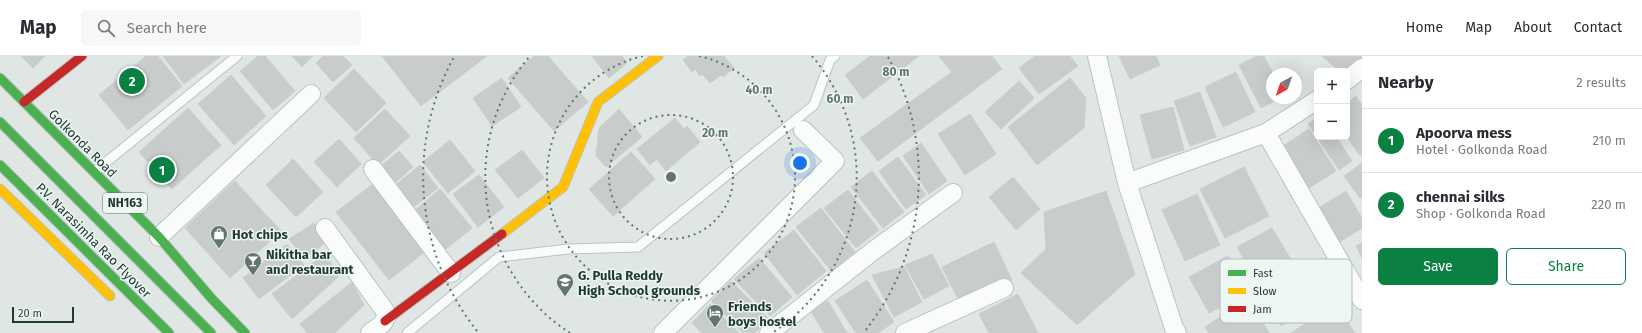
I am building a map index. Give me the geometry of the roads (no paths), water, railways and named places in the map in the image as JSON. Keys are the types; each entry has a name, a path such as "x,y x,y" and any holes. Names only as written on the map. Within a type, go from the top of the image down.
{"main road":[{"path":"24,102 82,56"},
{"path":"385,321 451,273 563,187 598,102 658,56"},
{"name":"Golkonda Road","path":"0,78 159,237 212,299 245,333"},
{"name":"P.V. Narasimha Rao Flyover","path":"0,122 211,333"},
{"name":"P.V. Narasimha Rao Flyover","path":"0,165 169,333"},
{"path":"0,189 115,300"}],"street":[{"path":"1097,56 1127,183 1173,331"},
{"path":"1350,78 1362,68"},
{"path":"159,237 311,94"},
{"path":"1127,183 1266,133 1314,102"},
{"path":"663,333 835,161 803,130"},
{"path":"1266,133 1338,259"},
{"path":"373,169 451,273"},
{"path":"769,333 873,251 953,193"},
{"path":"325,228 385,311 385,321 370,333"},
{"path":"1352,283 1362,300"},
{"path":"905,333 1004,288"}],"lane":[{"path":"94,172 237,56"},
{"path":"408,333 499,257 568,249 638,247 814,105 830,60 835,56"}],"place":[{"name":"chennai silks","path":"132,81"},
{"name":"Apoorva mess","path":"162,170"},
{"name":"Hot chips","path":"219,249"},
{"name":"Nikitha bar and restaurant","path":"253,276"},
{"name":"G. Pulla Reddy High School grounds","path":"565,297"},
{"name":"Friends boys hostel","path":"715,328"}]}
